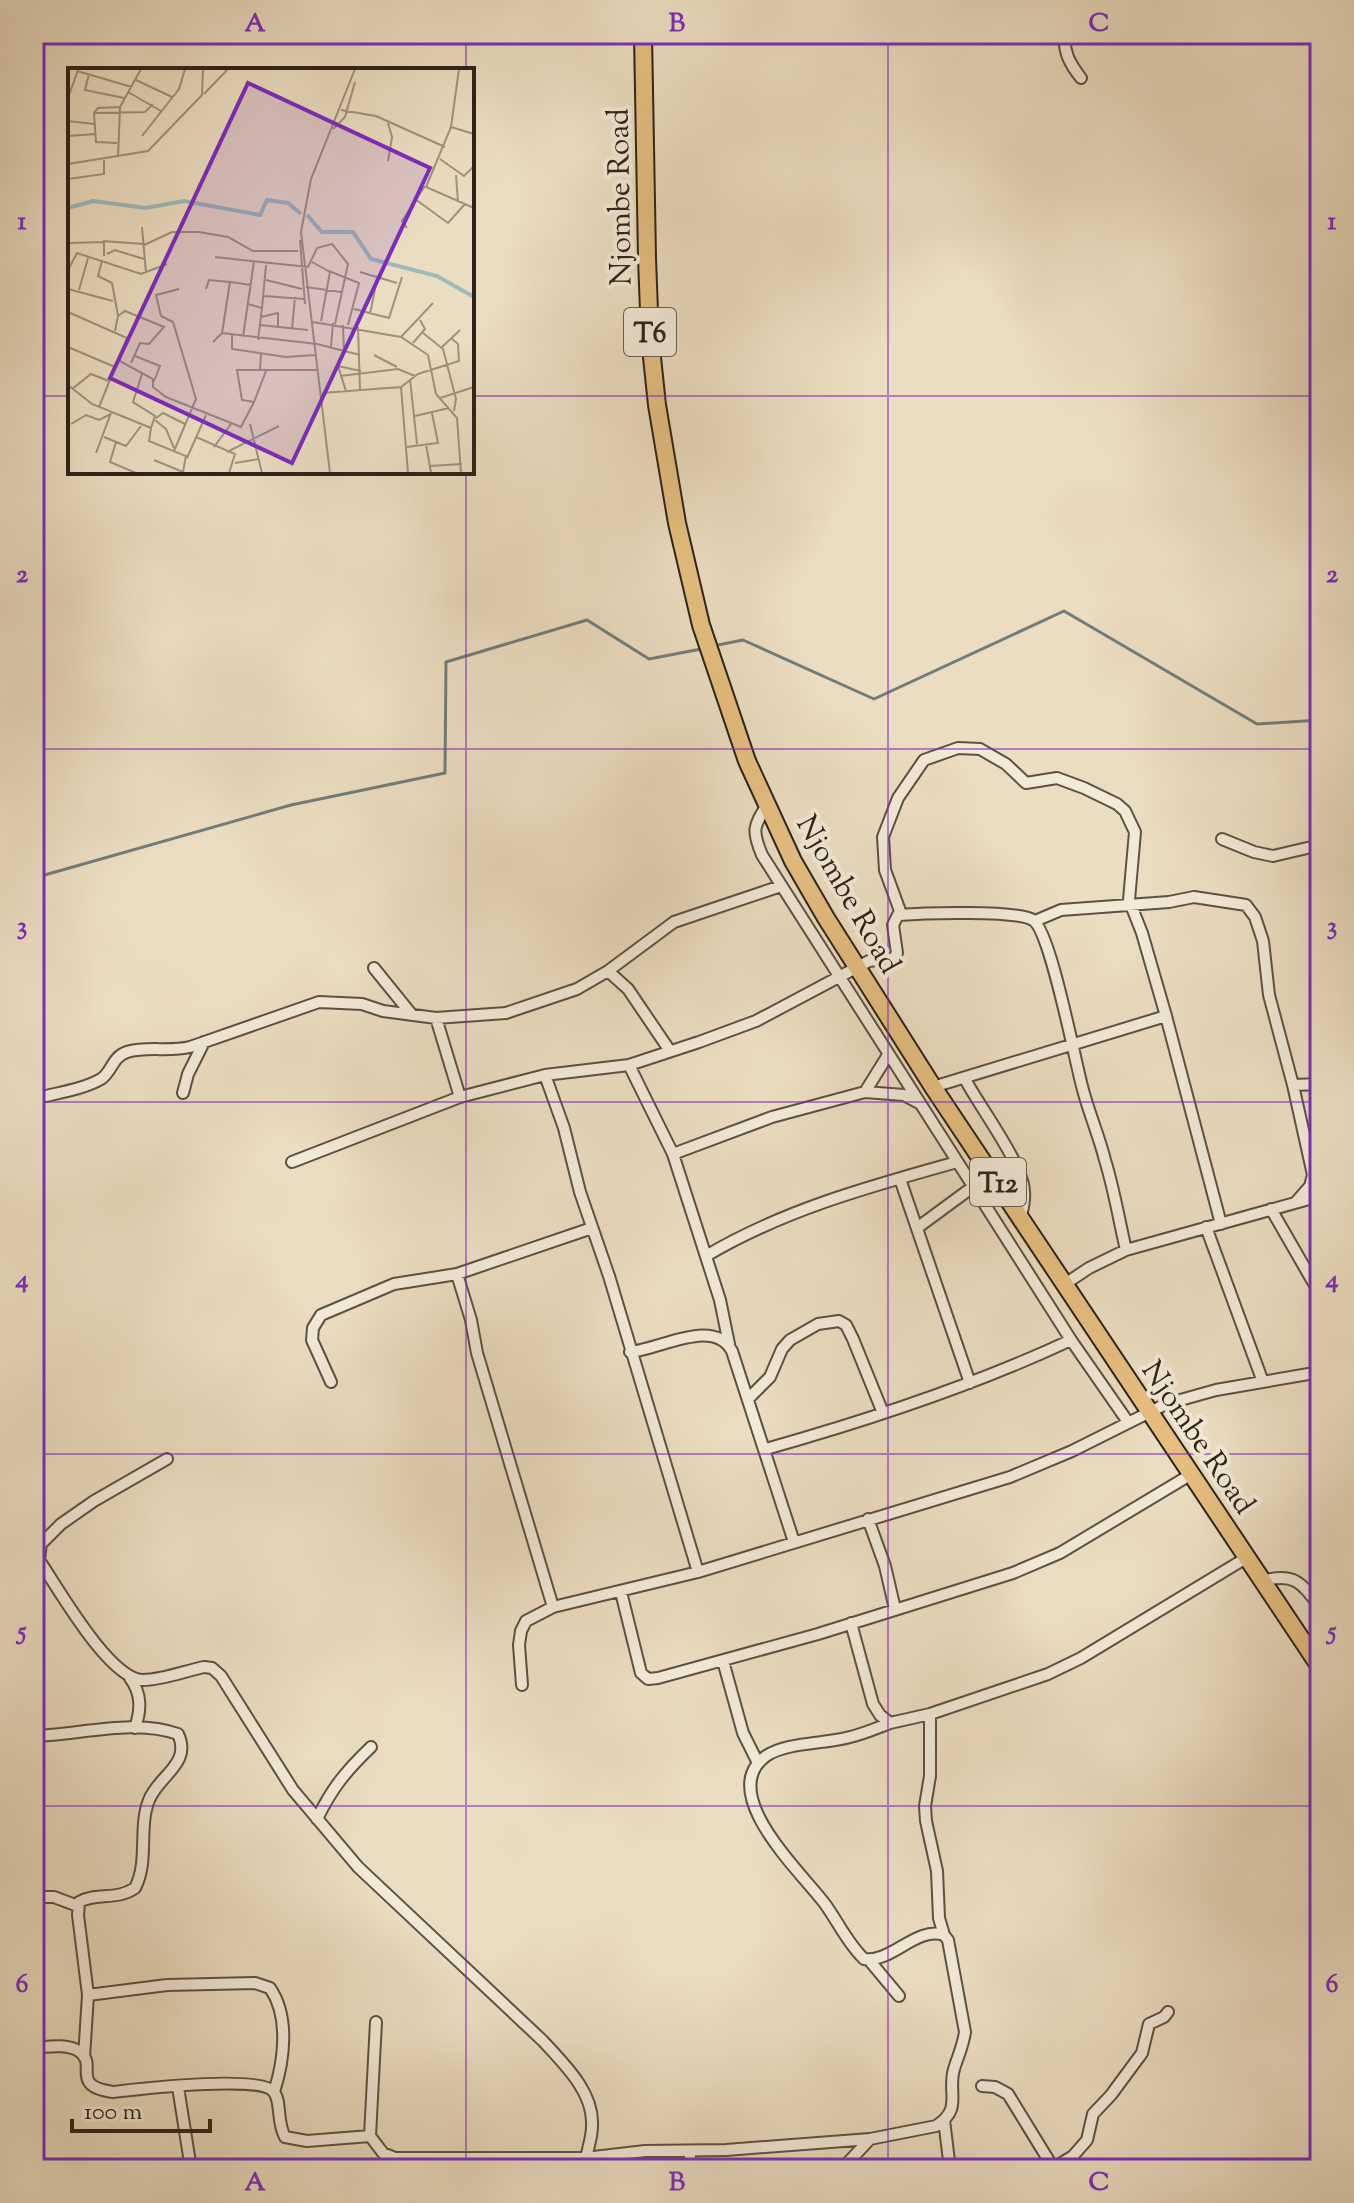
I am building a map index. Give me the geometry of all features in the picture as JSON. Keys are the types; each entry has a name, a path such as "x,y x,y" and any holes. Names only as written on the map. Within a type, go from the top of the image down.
{"highway":[{"name":"Njombe Road","path":"648,36 647,258 651,351 665,459 701,625 747,761 793,861 933,1087 1320,1667"}],"street":[{"path":"1065,34 1064,45 1070,64 1081,78"},
{"path":"292,1162 460,1097 545,1075 582,1068 629,1065 756,1021 869,961 894,958 897,953 893,925 899,915 899,904 884,862 883,837 891,811 924,760 958,748 980,749 1006,764 1026,783 1063,779 1125,811 1135,832 1129,889 1131,905 1166,1016 1221,1224"},
{"path":"767,805 754,828 762,855 1071,1340 1128,1422"},
{"path":"1222,839 1273,856 1320,845"},
{"path":"34,1099 105,1077 110,1065 131,1051 177,1050 319,1002 362,1004 383,1011 436,1018 506,1013 577,989 608,971 674,922 781,886"},
{"path":"899,915 946,912 1035,921 1061,910 1200,897 1240,902 1250,909 1263,941 1269,995 1293,1085 1313,1181 1296,1202"},
{"path":"1035,921 1046,943 1053,968 1106,1162 1126,1250"},
{"path":"374,968 412,1015"},
{"path":"608,971 628,989 670,1051"},
{"path":"933,1087 1166,1016"},
{"path":"436,1018 460,1097"},
{"path":"183,1093 188,1074 204,1042"},
{"path":"865,1092 888,1055"},
{"path":"629,1065 673,1154 727,1323 729,1344 766,1449 794,1542"},
{"path":"545,1075 564,1128 698,1572"},
{"path":"965,1079 1022,1178 1025,1190 1021,1216"},
{"path":"1293,1085 1320,1084"},
{"path":"673,1154 772,1117 865,1092 904,1095 919,1104"},
{"path":"706,1256 760,1226 957,1162"},
{"path":"900,1179 970,1383"},
{"path":"917,1228 974,1186"},
{"path":"1065,1284 1126,1250 1320,1196"},
{"path":"1271,1209 1320,1293"},
{"path":"1206,1227 1263,1382"},
{"path":"331,1382 312,1340 313,1328 321,1315 394,1284 457,1274 592,1228"},
{"path":"457,1274 477,1353 553,1607"},
{"path":"748,1399 770,1377 782,1349 790,1340 818,1324 839,1321 846,1325 853,1339 883,1413"},
{"path":"630,1352 700,1335 724,1338 729,1344"},
{"path":"766,1449 970,1383 1071,1340"},
{"path":"522,1685 521,1631 526,1621 553,1607 698,1572 1010,1477 1072,1451 1147,1411 1216,1390 1320,1372"},
{"path":"135,1728 139,1717 139,1695 129,1677 103,1654 89,1635 39,1560 39,1552 47,1535 61,1524 167,1459"},
{"path":"621,1592 641,1673 648,1679 723,1661 1013,1573 1060,1553 1190,1475"},
{"path":"868,1519 885,1566 895,1609"},
{"path":"899,1996 869,1960 859,1954 760,1822 750,1791 751,1777 758,1763 779,1749 849,1737 1024,1683 1081,1658 1246,1558"},
{"path":"1262,1581 1280,1576 1294,1579 1320,1607"},
{"path":"851,1623 873,1704 890,1723"},
{"path":"723,1661 743,1733 758,1763"},
{"path":"129,1677 151,1679 204,1667 212,1668 234,1696 293,1790 358,1867 543,2041 570,2071 589,2105 593,2120 585,2164"},
{"path":"376,2022 370,2136 387,2157 585,2164 645,2151 690,2152 870,2139 926,2129 944,2120 951,2111 954,2070 965,2032 950,1945 939,1918 937,1871 926,1821 930,1714"},
{"path":"34,1736 135,1728 178,1734 181,1742 180,1760 149,1799 135,1888 110,1897 82,1899 78,1906 88,1995 84,2057 89,2082 98,2090 113,2092 263,2085 274,2092 278,2100 279,2126 285,2137 307,2141 370,2136"},
{"path":"317,1819 343,1773 371,1747"},
{"path":"34,1897 54,1897 78,1906"},
{"path":"869,1960 931,1933 944,1935"},
{"path":"88,1995 167,1985 255,1983 270,1988 278,2004 283,2050 274,2092"},
{"path":"982,2086 995,2087 1008,2094 1053,2169 1073,2156 1087,2140 1093,2114 1142,2053 1149,2024 1168,2012"},
{"path":"34,2048 67,2048 79,2051 84,2057"},
{"path":"178,2087 191,2169"},
{"path":"944,2120 950,2169"},
{"path":"842,2169 870,2139"},
{"path":"690,2152 690,2169"},
{"path":"1067,2169 1073,2156"},
{"path":"378,2169 387,2157"}],"waterway":[{"path":"713,646 743,640 874,699 1064,611 1257,724 1320,720"},
{"path":"34,878 291,805 445,773 446,662 587,620 649,659 701,649"}]}
